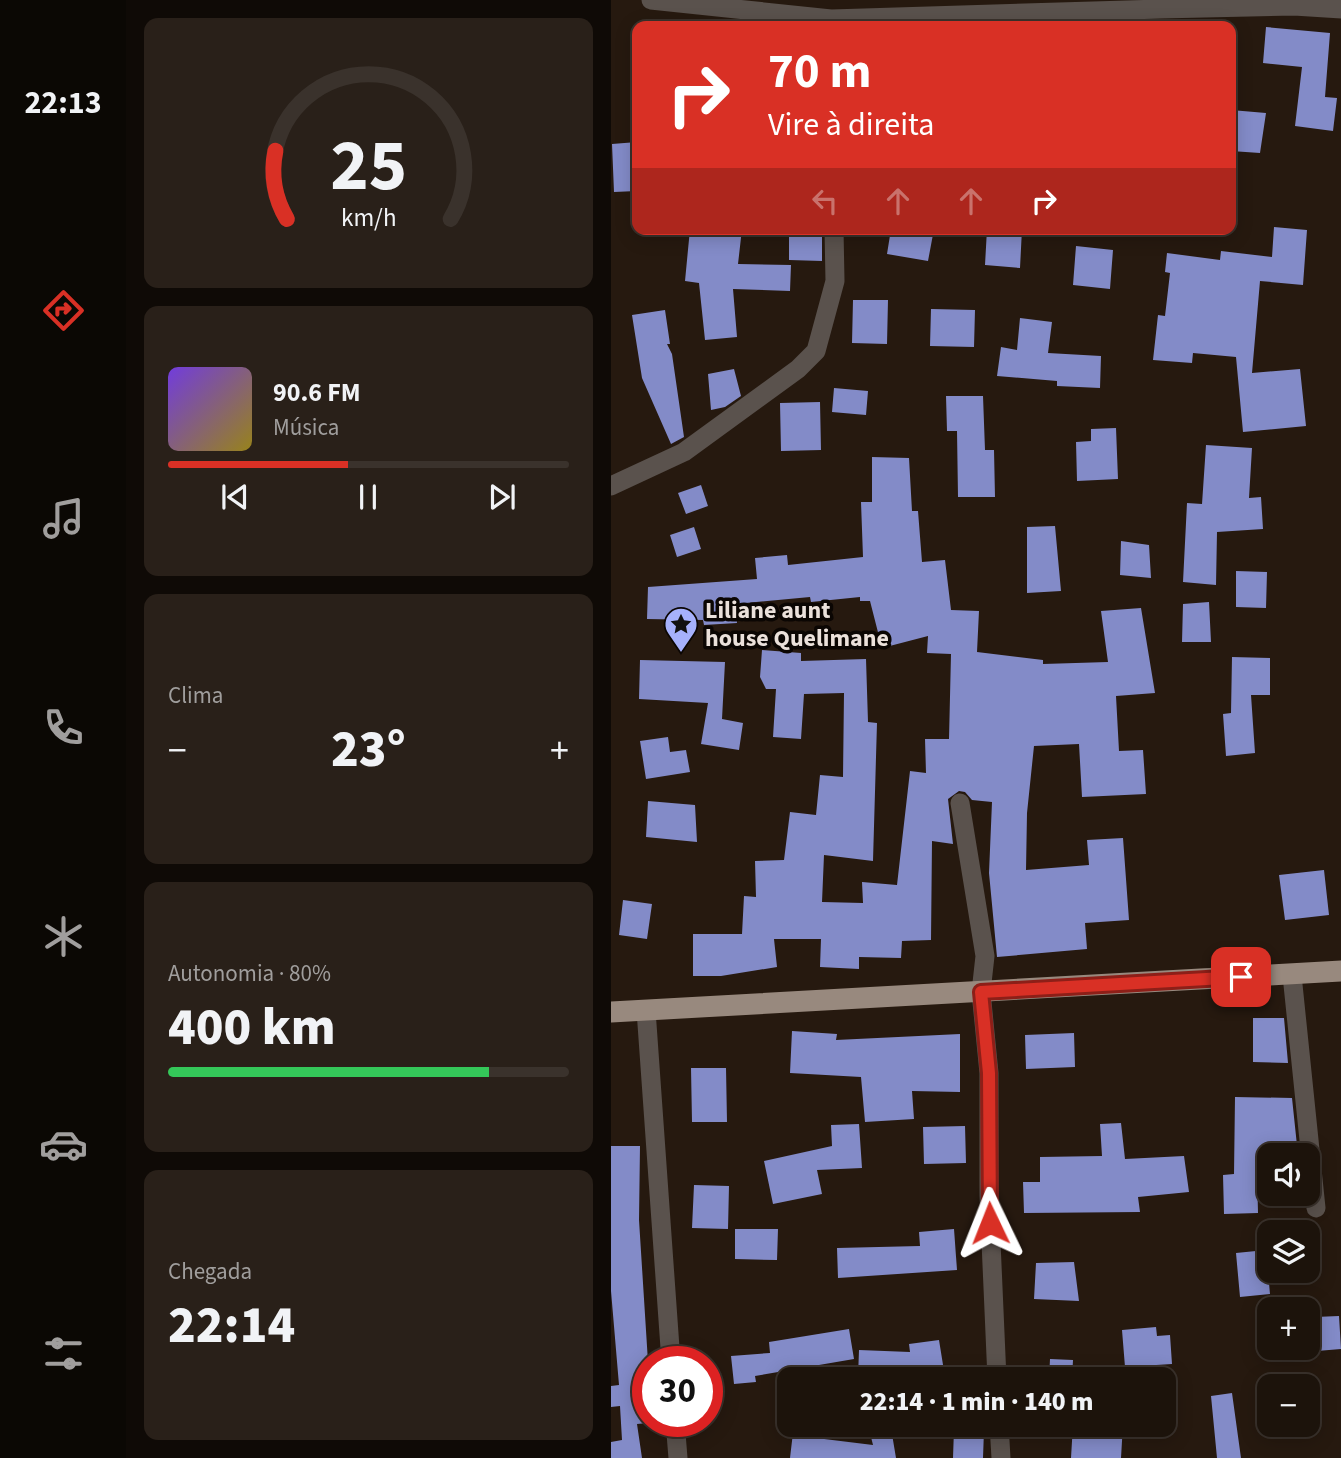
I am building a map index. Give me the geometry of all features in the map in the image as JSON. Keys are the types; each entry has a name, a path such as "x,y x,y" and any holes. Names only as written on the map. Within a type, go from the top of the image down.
{"main road":[{"path":"611,1012 1341,971"}],"street":[{"path":"651,0 815,21"},
{"path":"878,21 1160,9 1294,6 1341,9"},
{"path":"611,486 684,452 798,369 816,351 835,281 834,235"},
{"path":"960,803 985,956 981,992 989,1073 989,1196 996,1367"},
{"path":"1292,975 1316,1208"},
{"path":"646,1010 670,1346"},
{"path":"676,1437 678,1458"},
{"path":"1000,1437 1001,1458"}],"building":[{"path":"1266,27 1330,33 1325,97 1337,98 1333,131 1295,126 1302,67 1263,63"},
{"path":"1236,110 1266,113 1260,153 1236,151"},
{"path":"632,142 632,191 614,192 612,144"},
{"path":"1274,227 1307,230 1303,285 1260,281 1252,373 1300,369 1306,426 1243,432 1236,357 1193,353 1192,363 1153,360 1158,315 1165,316 1170,273 1165,272 1167,253 1220,260 1221,251 1272,257"},
{"path":"689,235 741,235 738,264 791,265 790,291 733,289 737,337 705,340 699,283 685,281"},
{"path":"789,235 822,235 822,261 789,260"},
{"path":"890,235 933,235 928,261 887,254"},
{"path":"987,235 1022,235 1020,268 985,265"},
{"path":"1076,246 1113,250 1110,289 1073,285"},
{"path":"853,300 888,300 887,344 852,343"},
{"path":"931,309 975,310 974,347 930,346"},
{"path":"665,310 670,344 667,344 672,354 684,437 671,444 642,378 632,315"},
{"path":"1020,318 1052,322 1048,353 1101,356 1100,388 1057,386 1057,381 997,376 1001,347 1017,350"},
{"path":"734,369 741,396 725,407 711,410 708,374"},
{"path":"834,388 868,391 866,415 832,412"},
{"path":"946,396 983,396 985,450 994,450 995,497 958,497 957,431 947,431"},
{"path":"820,402 821,450 781,451 780,403"},
{"path":"1116,428 1118,479 1077,481 1076,442 1091,441 1091,429"},
{"path":"1206,445 1252,448 1249,498 1261,497 1263,529 1217,532 1216,585 1183,582 1187,503 1202,504"},
{"path":"872,457 909,458 912,511 918,511 922,562 945,560 951,610 979,611 977,652 1043,660 1043,664 1108,662 1101,611 1141,608 1155,693 1116,696 1119,751 1143,750 1146,794 1082,797 1079,744 1034,746 1027,813 1026,870 1089,865 1087,840 1123,838 1129,920 1085,923 1087,949 997,957 989,873 992,802 972,800 965,792 959,791 948,799 953,844 932,841 931,940 902,941 901,958 859,957 859,969 820,967 821,939 774,939 777,967 721,976 693,976 693,934 742,934 744,896 756,897 755,861 784,860 790,812 816,815 820,775 843,777 844,693 804,694 801,739 773,737 776,689 766,689 760,677 762,650 801,653 801,661 866,659 868,722 877,723 873,861 824,855 822,902 863,903 862,882 897,885 910,771 926,773 925,739 949,739 951,654 927,653 928,636 882,648 870,601 860,601 860,597 811,602 810,597 735,604 737,623 704,625 703,620 647,619 648,587 757,579 755,558 787,555 788,565 863,557 861,502 872,502"},
{"path":"701,485 708,506 686,514 678,493"},
{"path":"1055,526 1061,591 1027,593 1027,527"},
{"path":"694,527 701,549 677,557 670,535"},
{"path":"1121,541 1149,545 1151,578 1120,575"},
{"path":"1236,571 1267,572 1266,608 1236,607"},
{"path":"1209,602 1211,642 1182,642 1183,604"},
{"path":"1232,657 1270,658 1270,695 1251,695 1255,753 1226,756 1223,714 1231,713"},
{"path":"640,660 725,662 722,719 743,723 739,750 701,744 708,703 639,699"},
{"path":"668,737 670,752 686,750 690,772 646,779 640,741"},
{"path":"648,801 695,805 697,842 646,837"},
{"path":"1324,870 1329,915 1285,920 1279,875"},
{"path":"623,900 652,904 647,939 619,935"},
{"path":"1253,1018 1284,1018 1288,1063 1253,1062"},
{"path":"792,1031 837,1034 836,1040 960,1034 960,1092 912,1091 914,1119 865,1122 861,1077 790,1073"},
{"path":"1074,1033 1075,1067 1026,1069 1025,1035"},
{"path":"691,1068 726,1068 727,1122 692,1122"},
{"path":"1235,1097 1292,1098 1297,1143 1257,1143 1258,1213 1224,1214 1223,1175 1234,1174"},
{"path":"1121,1123 1125,1159 1184,1156 1189,1192 1138,1197 1140,1212 1024,1213 1023,1182 1040,1182 1040,1157 1102,1156 1100,1124"},
{"path":"859,1124 862,1168 817,1170 822,1194 773,1204 764,1161 832,1146 831,1125"},
{"path":"965,1126 966,1163 924,1164 923,1127"},
{"path":"611,1146 640,1146 639,1220 647,1346 632,1346 632,1437 639,1437 642,1458 611,1458 611,1442 622,1440 620,1406 611,1407 611,1386 619,1385 611,1291"},
{"path":"694,1185 729,1186 728,1229 692,1228"},
{"path":"735,1229 778,1229 777,1260 735,1259"},
{"path":"954,1229 957,1270 838,1278 837,1248 920,1246 919,1232"},
{"path":"1257,1251 1257,1283 1269,1283 1270,1294 1240,1297 1236,1253"},
{"path":"1074,1262 1079,1301 1034,1299 1036,1263"},
{"path":"1339,1316 1341,1349 1320,1351 1320,1317"},
{"path":"1156,1327 1157,1336 1170,1335 1172,1364 1125,1367 1122,1330"},
{"path":"849,1329 854,1359 807,1367 777,1367 777,1372 755,1376 756,1382 734,1384 731,1356 770,1353 769,1342"},
{"path":"939,1340 943,1367 858,1367 859,1350 910,1352 909,1344"},
{"path":"1050,1359 1073,1360 1073,1367 1050,1367"},
{"path":"1232,1393 1241,1458 1217,1458 1211,1396"},
{"path":"792,1437 816,1437 873,1445 871,1437 892,1437 896,1458 790,1458"},
{"path":"954,1437 984,1437 983,1458 953,1458"},
{"path":"1072,1437 1122,1437 1121,1458 1071,1458"}],"place":[{"name":"Liliane aunt house Quelimane","path":"681,654"}],"route":[{"path":"990,1223 989,1073 981,992 1241,977"}]}
